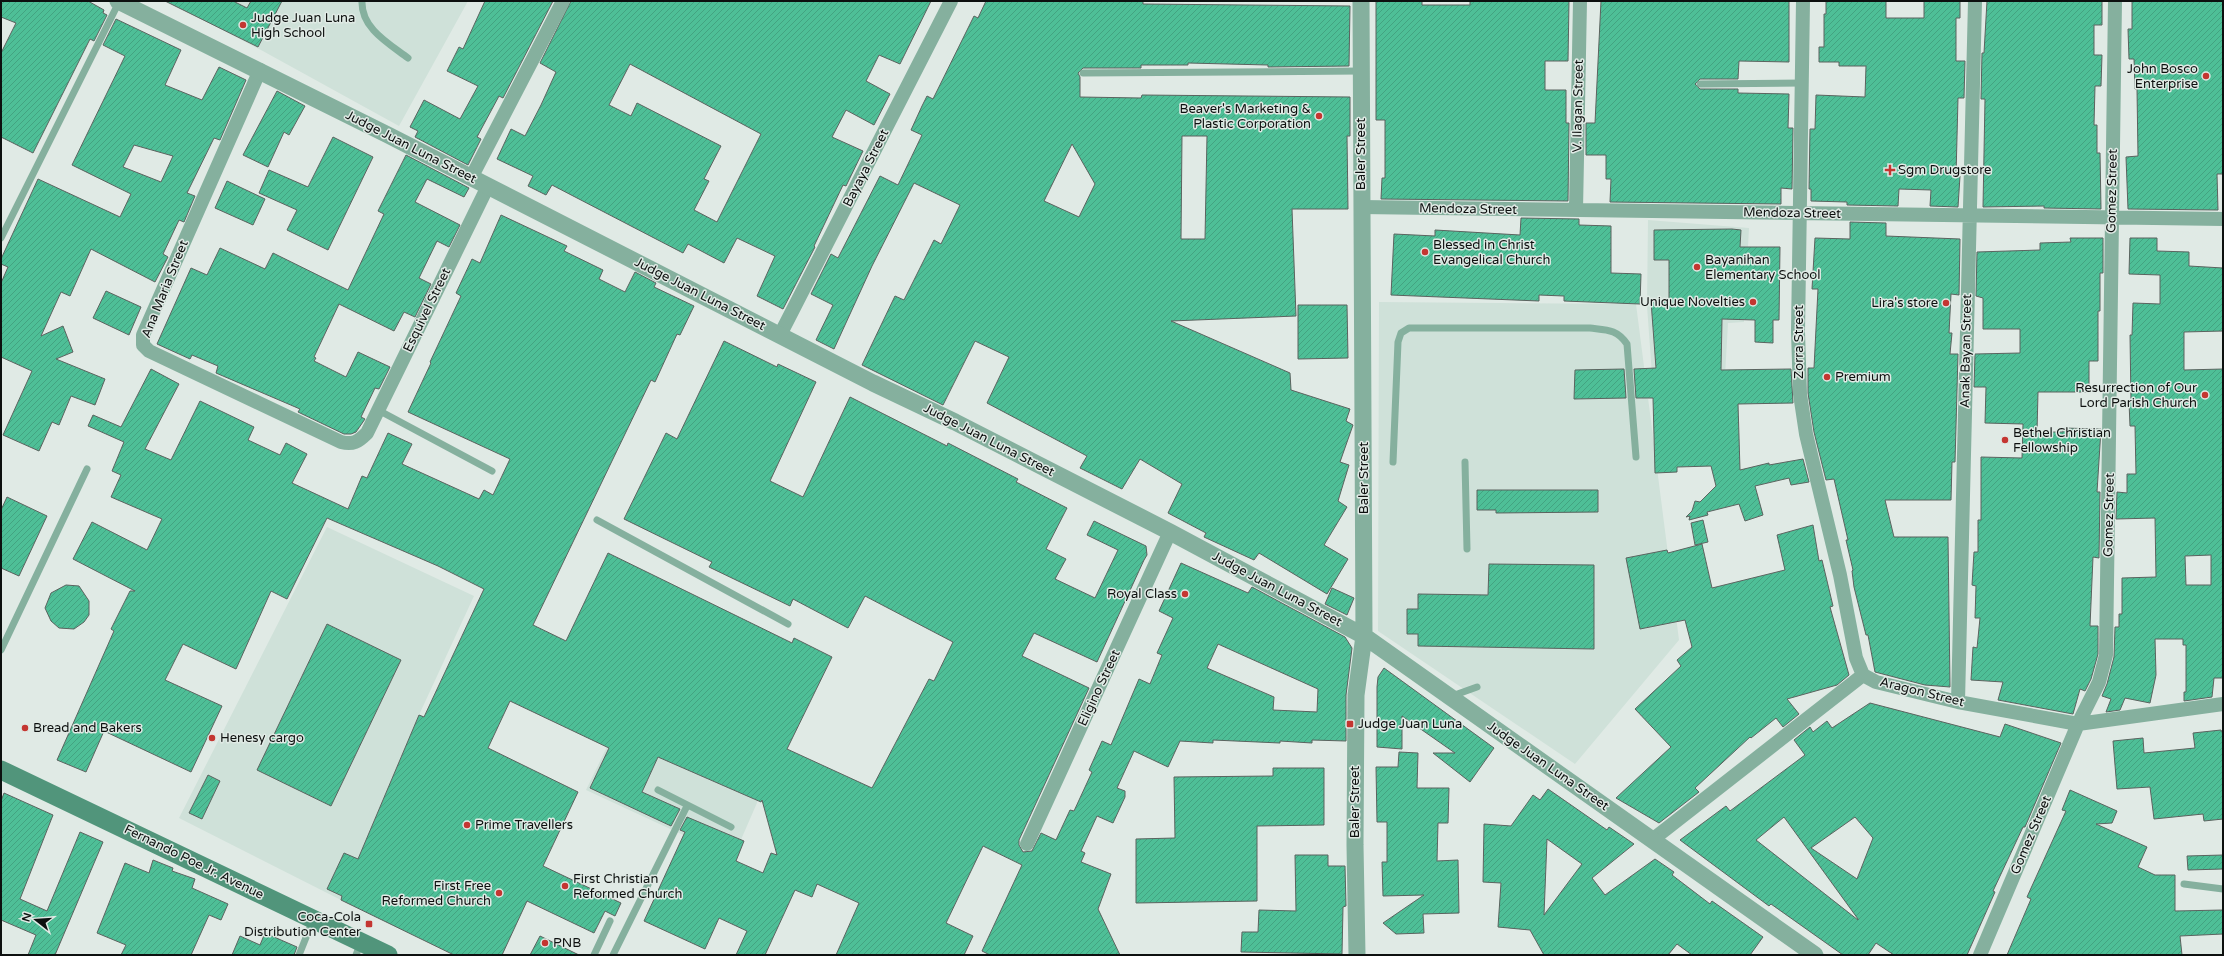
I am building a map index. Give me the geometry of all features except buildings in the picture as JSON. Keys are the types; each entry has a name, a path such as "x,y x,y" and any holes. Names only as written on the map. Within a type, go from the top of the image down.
{"main road":[{"name":"Fernando Poe Jr. Avenue","path":"1,770 313,919 358,949 388,955"}],"street":[{"name":"Judge Juan Luna Street","path":"119,1 260,70 1170,532 1364,636 1815,955"},
{"path":"471,178 563,1"},
{"name":"Bayaya Street","path":"780,334 951,1"},
{"name":"Baler Street","path":"1357,955 1355,846 1356,695 1364,636 1367,463 1361,207 1361,1"},
{"name":"V. Ilagan Street","path":"1576,210 1580,1"},
{"name":"Zorra Street","path":"1803,1 1803,82 1798,332 1800,394 1806,434 1840,575 1856,658 1863,675"},
{"name":"Anak Bayan Street","path":"1958,702 1975,1"},
{"name":"Gomez Street","path":"1980,955 2078,724 2099,682 2107,648 2115,1"},
{"name":"Ana Maria Street","path":"260,70 144,336 143,345 149,352 340,442 350,444 359,441 367,433"},
{"name":"Esquivel Street","path":"367,433 488,186"},
{"name":"Mendoza Street","path":"1361,207 2223,219"},
{"name":"Eligino Street","path":"1027,844 1170,532"},
{"name":"Aragon Street","path":"1652,840 1863,675 1876,682 1958,702 2078,724 2223,704"}],"lane":[{"path":"1,238 119,1"},
{"path":"362,1 362,11 370,26 408,58"},
{"path":"1083,73 1361,71"},
{"path":"1700,84 1803,82"},
{"path":"1393,462 1398,342 1401,333 1409,328 1590,328 1609,330 1621,334 1627,344 1636,457"},
{"path":"378,410 492,471"},
{"path":"1465,462 1467,549"},
{"path":"1,650 87,470"},
{"path":"597,520 788,624"},
{"path":"1450,697 1477,687"},
{"path":"658,790 687,806 731,826"},
{"path":"613,955 687,806"},
{"path":"2184,884 2223,889"},
{"path":"299,955 313,919"},
{"path":"594,955 610,921"}],"shaded area":[{"path":"166,1 468,1 399,126 261,50"},
{"name":"Bayanihan Elementary School","path":"1648,220 1749,228 1744,322 1728,323 1725,376 1652,375 1647,306"},
{"path":"1379,302 1636,304 1679,640 1575,764 1378,631"},
{"path":"327,527 474,596 419,715 341,900 179,818"},
{"path":"641,677 783,743 733,858 586,790"}],"place":[{"name":"Judge Juan Luna High School","path":"243,25"},
{"name":"John Bosco Enterprise","path":"2206,76"},
{"name":"Beaver's Marketing & Plastic Corporation","path":"1319,116"},
{"name":"Sgm Drugstore","path":"1890,170"},
{"name":"Blessed in Christ Evangelical Church","path":"1425,252"},
{"name":"Bayanihan Elementary School","path":"1697,267"},
{"name":"Unique Novelties","path":"1753,302"},
{"name":"Lira's store","path":"1946,303"},
{"name":"Premium","path":"1827,377"},
{"name":"Resurrection of Our Lord Parish Church","path":"2205,395"},
{"name":"Bethel Christian Fellowship","path":"2005,440"},
{"name":"Royal Class","path":"1185,594"},
{"name":"Judge Juan Luna","path":"1350,724"},
{"name":"Bread and Bakers","path":"25,728"},
{"name":"Henesy cargo","path":"212,738"},
{"name":"Prime Travellers","path":"467,825"},
{"name":"First Christian Reformed Church","path":"565,886"},
{"name":"First Free Reformed Church","path":"499,893"},
{"name":"Coca-Cola Distribution Center","path":"369,924"},
{"name":"PNB","path":"545,943"}]}
